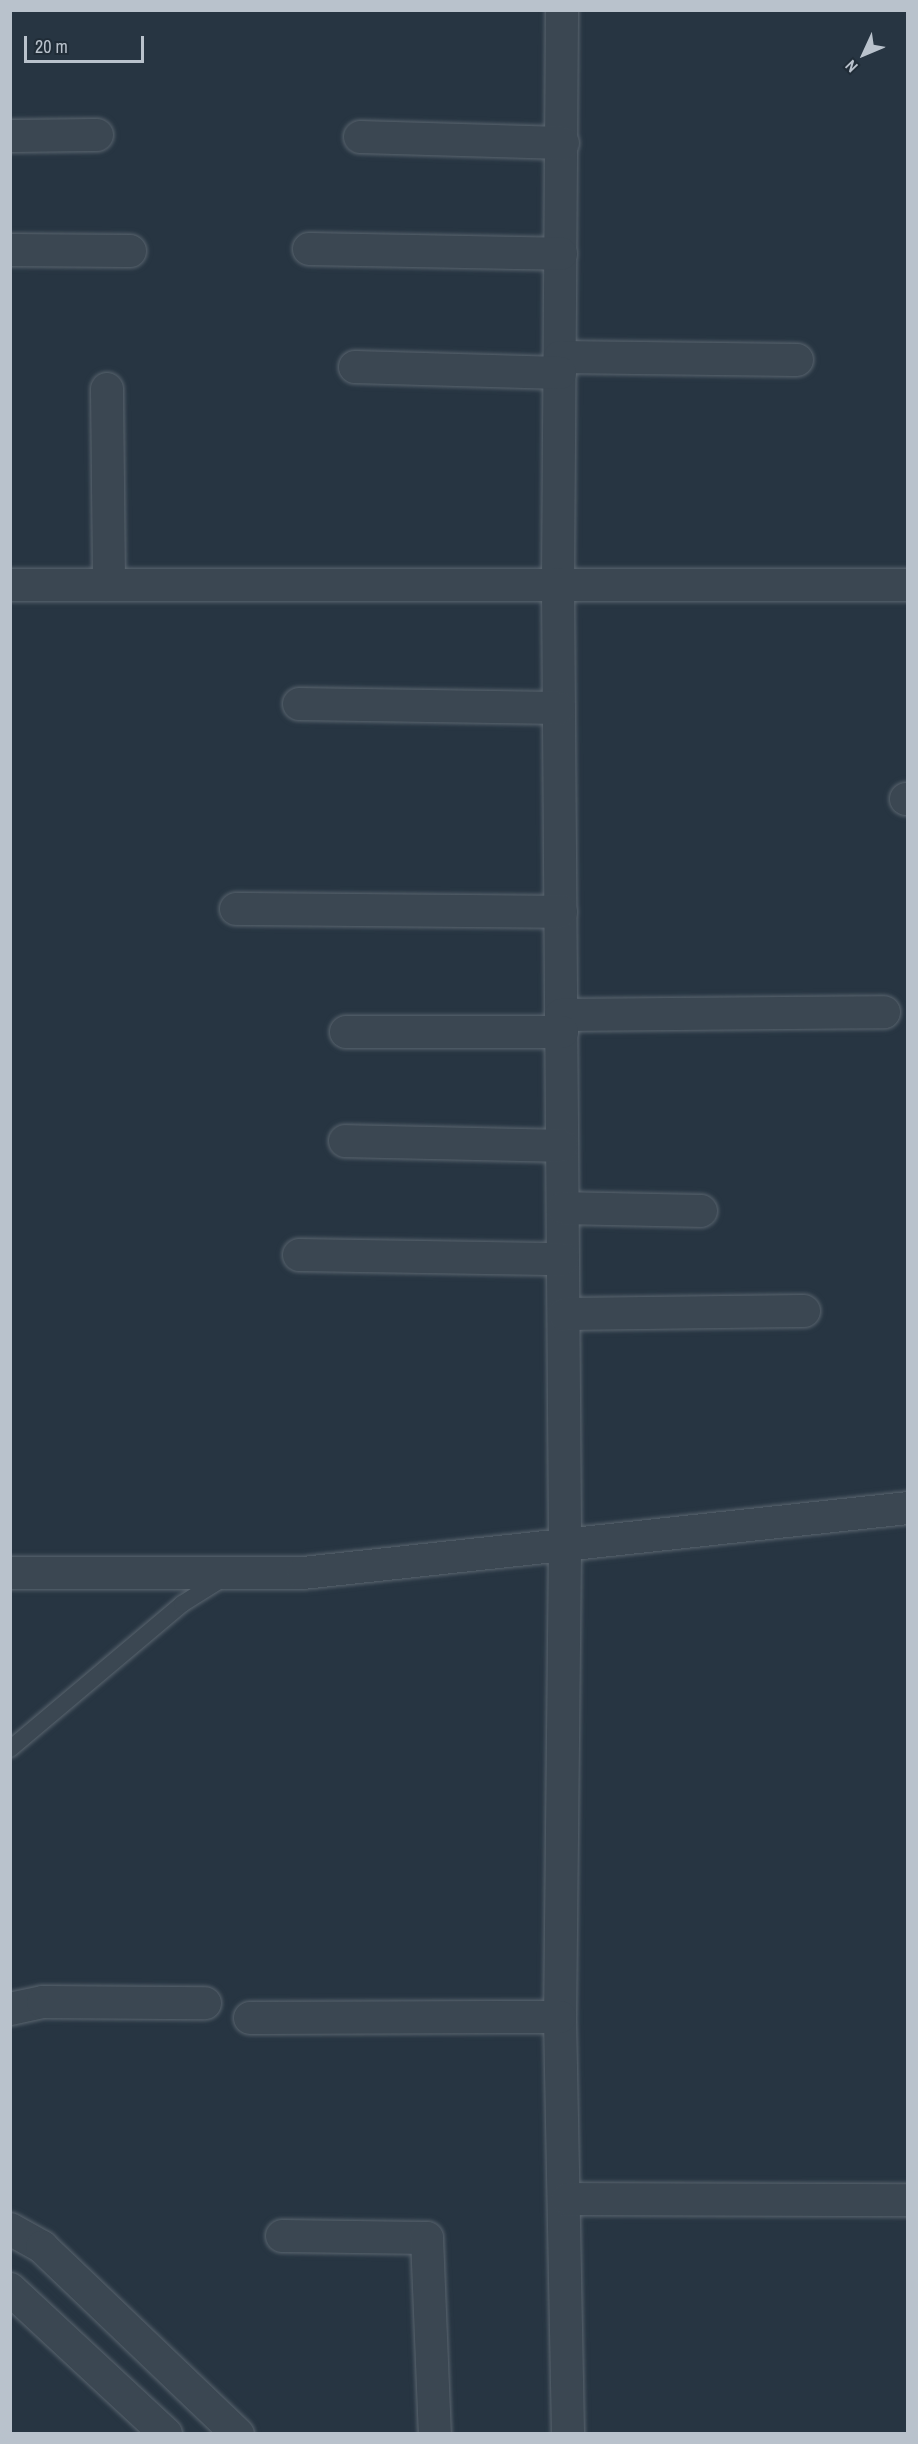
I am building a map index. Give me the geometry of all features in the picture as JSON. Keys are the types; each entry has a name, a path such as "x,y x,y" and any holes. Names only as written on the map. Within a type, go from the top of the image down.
{"street":[{"path":"562,10 563,143 558,584 565,1547 560,2017 567,2199 568,2433"},
{"path":"10,136 97,135"},
{"path":"360,136 563,143"},
{"path":"309,249 561,254"},
{"path":"10,250 130,251"},
{"path":"355,367 798,360"},
{"path":"107,389 109,585"},
{"path":"10,585 908,585"},
{"path":"299,704 559,708"},
{"path":"236,909 561,912"},
{"path":"346,1032 884,1012"},
{"path":"345,1141 562,1146"},
{"path":"563,1208 700,1211"},
{"path":"299,1255 563,1259"},
{"path":"564,1314 804,1311"},
{"path":"10,1573 229,1575 565,1547 908,1508"},
{"path":"10,2009 43,2002 205,2003"},
{"path":"250,2018 560,2017"},
{"path":"567,2199 908,2200"},
{"path":"10,2229 42,2247 238,2433"},
{"path":"282,2236 427,2238 435,2433"},
{"path":"10,2289 166,2433"}],"lane":[{"path":"10,1749 182,1604 229,1575"}]}
